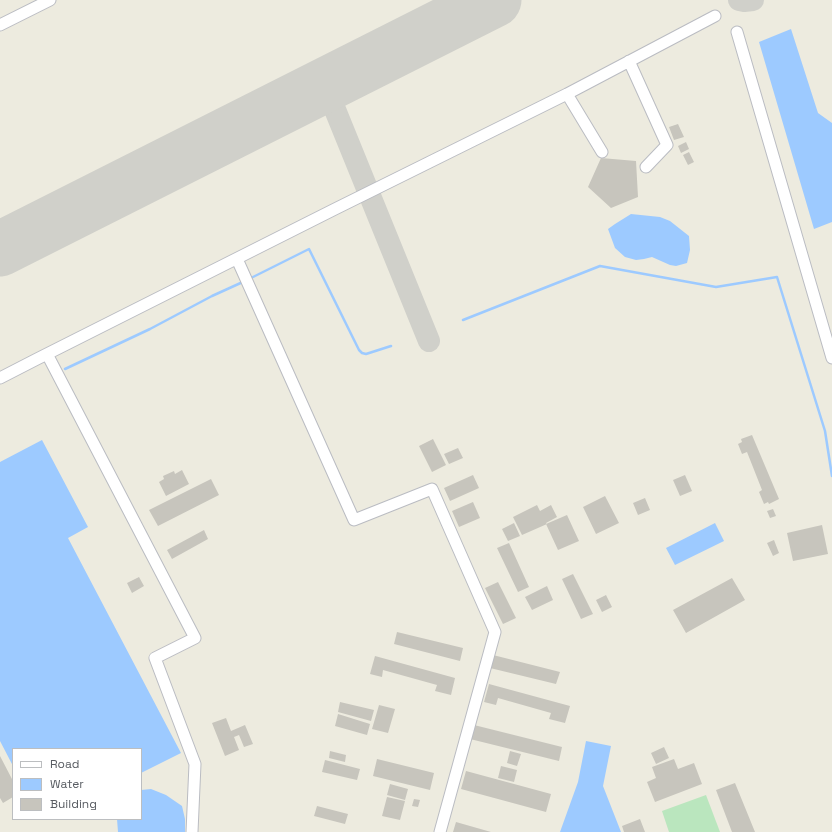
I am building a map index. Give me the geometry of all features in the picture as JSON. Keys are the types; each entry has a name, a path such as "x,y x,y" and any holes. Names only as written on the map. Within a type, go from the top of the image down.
{"street":[{"path":"0,25 50,0"},
{"path":"0,378 567,94 715,16"},
{"path":"737,32 832,358"},
{"path":"629,61 667,144 646,167"},
{"path":"567,94 602,152"},
{"path":"237,259 354,520 432,489 495,632 440,832"},
{"path":"47,354 195,638 155,658 196,764 192,832"}],"green space":[{"path":"706,795 720,832 669,832 662,811"}],"water":[{"path":"791,29 818,113 832,123 832,222 814,229 759,42"},
{"path":"631,214 660,217 670,221 689,236 690,250 687,263 676,266 652,257 636,260 625,257 615,248 608,229"},
{"path":"42,440 88,527 68,538 181,753 142,772 142,748 12,748 12,764 0,741 0,462"},
{"path":"715,523 724,541 675,565 666,548"},
{"path":"586,741 611,746 603,786 621,832 560,832 578,782"},
{"path":"151,789 166,795 182,806 185,819 185,832 118,832 117,820 142,820 142,790"}],"building":[{"path":"678,124 684,137 674,140 669,127"},
{"path":"686,142 689,149 681,153 678,146"},
{"path":"689,152 694,162 688,165 683,155"},
{"path":"601,158 636,161 638,197 611,208 588,187"},
{"path":"752,435 779,499 769,504 768,502 764,504 759,492 762,490 747,452 742,454 738,444 742,442 741,439"},
{"path":"433,439 446,465 432,472 419,446"},
{"path":"458,448 463,458 449,464 444,454"},
{"path":"182,470 189,484 166,496 159,482 164,479 163,476 174,471 175,474"},
{"path":"473,475 479,488 450,501 444,488"},
{"path":"685,475 692,491 680,496 673,480"},
{"path":"211,479 219,495 158,526 149,510"},
{"path":"605,496 619,523 596,534 583,507"},
{"path":"645,498 650,510 638,515 633,503"},
{"path":"473,502 480,518 459,527 452,511"},
{"path":"537,505 540,511 551,505 557,517 546,523 547,524 522,535 513,517"},
{"path":"773,509 776,516 770,518 767,511"},
{"path":"567,515 579,541 558,550 546,524"},
{"path":"514,523 520,536 508,541 502,529"},
{"path":"822,525 828,554 793,561 787,533"},
{"path":"204,530 208,539 172,559 167,550"},
{"path":"774,540 779,553 773,556 767,543"},
{"path":"509,543 529,587 518,592 497,548"},
{"path":"573,574 593,614 581,619 562,579"},
{"path":"139,577 144,586 132,593 127,583"},
{"path":"732,578 745,600 686,633 673,610"},
{"path":"498,582 516,618 503,624 485,588"},
{"path":"547,586 553,600 532,610 525,597"},
{"path":"606,595 612,607 602,612 596,600"},
{"path":"397,632 463,648 460,661 394,644"},
{"path":"493,655 560,672 556,684 490,668"},
{"path":"375,656 455,678 451,695 435,691 437,685 383,670 382,677 370,674"},
{"path":"489,684 570,706 565,723 549,719 551,713 498,698 496,705 484,702"},
{"path":"340,702 374,710 371,721 338,712"},
{"path":"379,705 395,709 388,733 372,729"},
{"path":"338,714 370,724 367,735 335,726"},
{"path":"226,718 231,731 245,725 253,744 244,747 239,735 234,737 239,750 225,756 212,723"},
{"path":"474,725 562,747 559,761 470,739"},
{"path":"664,747 669,758 656,764 651,753"},
{"path":"330,751 346,755 345,762 329,758"},
{"path":"510,751 521,754 517,766 507,763"},
{"path":"0,756 12,779 12,798 3,803 0,798"},
{"path":"377,759 434,773 430,790 373,776"},
{"path":"674,759 678,769 694,763 702,784 655,802 647,782 656,778 652,767"},
{"path":"325,760 360,769 357,780 322,772"},
{"path":"501,766 517,770 514,782 498,778"},
{"path":"466,771 551,794 546,812 461,789"},
{"path":"735,783 755,832 732,832 716,790"},
{"path":"390,784 408,789 405,800 387,795"},
{"path":"387,797 405,801 400,820 382,816"},
{"path":"414,799 420,800 418,807 412,806"},
{"path":"317,806 348,814 345,824 314,816"},
{"path":"640,819 645,832 624,832 622,826"},
{"path":"456,822 491,832 453,832"}],"waterway":[{"path":"249,279 309,249 359,350 366,354 391,346"},
{"path":"463,320 600,266 716,287 777,277 825,431 832,476"},
{"path":"65,369 150,329 212,296 245,281"}],"taxiway":[{"path":"739,0 753,0"},
{"path":"325,85 429,341"}],"runway":[{"path":"0,249 494,0"}]}
